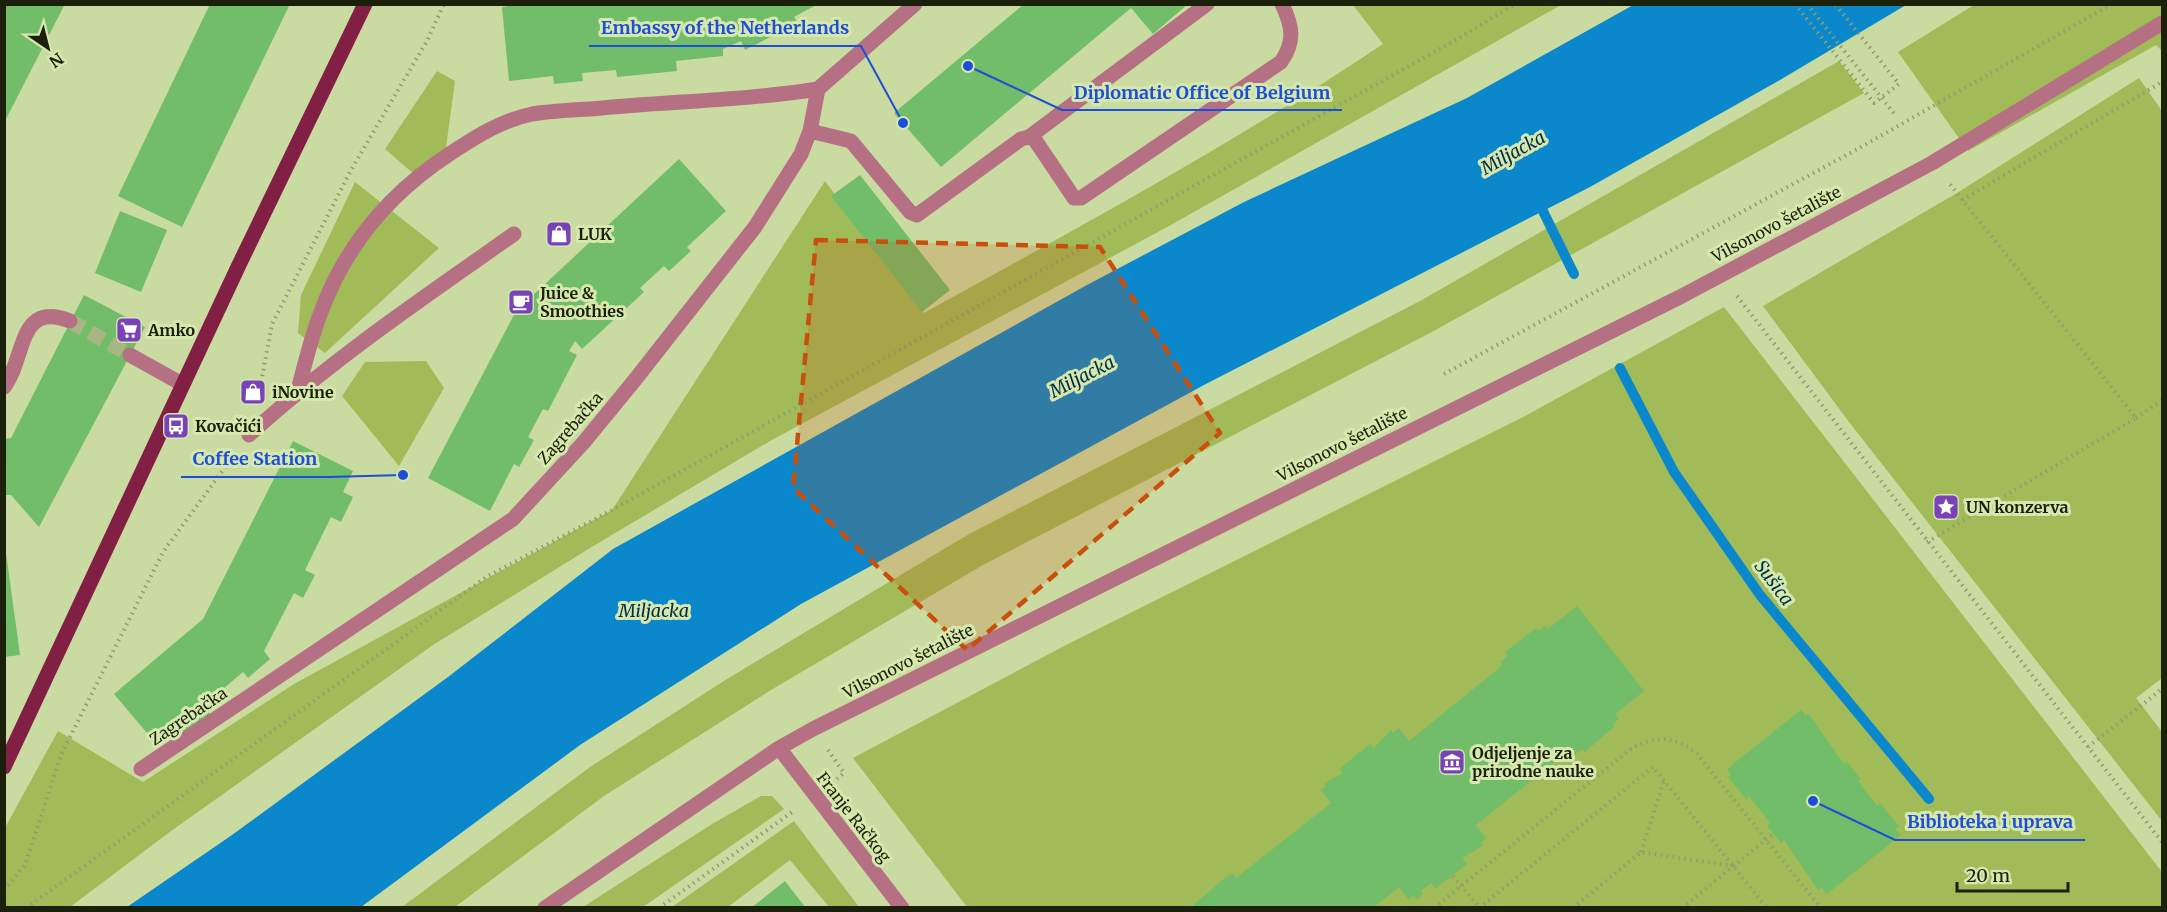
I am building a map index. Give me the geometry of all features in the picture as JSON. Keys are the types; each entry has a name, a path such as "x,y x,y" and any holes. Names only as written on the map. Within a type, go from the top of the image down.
{"main road":[{"path":"4,767 182,384 365,4"}],"street":[{"path":"298,390 320,312 339,271 362,232 391,200 441,159 489,128 531,114 637,104 755,98 818,89 915,4"},
{"path":"810,131 851,141 909,212 917,215 1022,139 1029,137 1207,4"},
{"path":"1029,137 1035,140 1074,198 1081,198 1281,62 1292,47 1292,31 1282,4"},
{"name":"Vilsonovo šetalište","path":"545,908 779,748 856,707 1680,297 1720,273 1932,163 2163,22"},
{"name":"Zagrebačka","path":"141,769 513,519 634,381 755,227 801,154 810,131 818,89"},
{"path":"249,435 298,390 360,342 514,234"},
{"path":"4,387 29,328 39,318 50,314 70,321"},
{"path":"130,355 182,384"},
{"name":"Franje Račkog","path":"779,748 902,908"}],"path":[{"path":"4,890 25,865 61,754 163,552 249,435 272,324 351,170 427,41 444,4"},
{"path":"26,908 488,576 622,504 1443,47 1515,4"},
{"path":"1795,4 1874,103 1899,84 1835,4"},
{"path":"1807,4 1896,116"},
{"path":"1444,374 1863,147 2112,4"},
{"path":"1962,200 2163,82"},
{"path":"1949,182 2136,418"},
{"path":"1720,273 1927,543 2163,842"},
{"path":"1927,543 2163,400"},
{"path":"2088,747 2163,689"},
{"path":"1434,908 1632,748 1648,740 1666,737 1683,743 1697,754 1821,908"},
{"path":"1453,876 1479,907 1653,767 1767,908"},
{"path":"1573,908 1641,852 1664,781"},
{"path":"659,908 815,796"},
{"path":"1682,908 1773,834"},
{"path":"1641,852 1733,866"}],"highlighted area":[{"path":"816,240 1100,247 1220,433 967,650 793,488"}],"green space":[{"path":"1353,5 1561,5 1169,226 770,441 595,545 433,645 171,831 70,907 5,908 6,826 58,731 143,782 294,684 612,510 825,181 924,313 1214,150 1383,44"},
{"path":"1974,5 2162,5 2162,51 2156,45 1968,151 1898,52"},
{"path":"1839,61 1864,93 1430,333 983,565 771,690 604,796 455,907 402,907 590,767 727,679 969,534 1420,301"},
{"path":"437,71 455,81 445,155 415,175 385,149"},
{"path":"2139,78 2162,111 2162,678 2136,698 2162,732 2162,821 1849,422 1763,306 1957,193"},
{"path":"355,182 439,248 325,353 298,333 301,295"},
{"path":"1724,307 2162,872 2162,907 967,907 853,758 1066,645 1525,416"},
{"path":"426,361 444,388 399,466 342,396 365,362"},
{"path":"761,796 772,796 784,809 643,907 583,907 712,824"},
{"path":"794,821 859,907 829,907 790,860 728,907 672,907"}],"water":[{"name":"Miljacka","path":"1635,4 1906,5 1780,80 1590,187 1204,385 801,604 580,745 361,907 127,907 232,835 448,677 613,549 1087,285 1244,202 1467,98"}],"building":[{"path":"4,4 65,4 4,123"},
{"path":"210,4 290,4 182,227 118,196"},
{"path":"521,4 818,4 794,17 798,23 745,50 741,41 723,49 723,56 676,61 677,71 617,77 616,70 582,73 583,81 554,84 553,76 509,81 502,7"},
{"path":"1024,4 1188,4 1153,34 1131,8 941,167 894,113"},
{"path":"679,159 726,211 687,247 691,251 669,271 664,266 640,288 644,292 582,349 575,341 569,351 577,355 548,411 543,409 528,437 534,440 519,467 514,464 490,511 428,478 516,311"},
{"path":"860,175 950,290 922,312 831,196"},
{"path":"120,211 167,230 141,292 95,273"},
{"path":"84,295 145,327 39,527 11,495 4,495 4,439 11,438"},
{"path":"293,441 353,471 343,492 353,497 341,522 331,517 305,570 315,575 303,598 294,593 264,651 270,659 248,678 243,672 203,706 210,714 186,735 180,728 158,746 114,694 203,619"},
{"path":"4,538 20,655 4,657"},
{"name":"Odjeljenje za prirodne nauke","path":"1577,606 1644,691 1615,714 1619,719 1613,724 1615,726 1585,752 1582,749 1574,755 1570,750 1476,825 1486,838 1481,843 1483,846 1462,858 1467,864 1435,889 1431,883 1421,891 1423,894 1417,900 1413,896 1409,900 1399,887 1373,908 1190,908 1226,877 1233,874 1236,878 1331,803 1321,790 1326,786 1324,784 1343,773 1339,769 1370,744 1374,748 1391,730 1393,733 1399,728 1409,741 1503,665 1500,662 1508,656 1505,652 1536,628 1539,631 1545,626 1548,629"},
{"path":"1801,710 1806,716 1808,713 1844,764 1847,762 1861,779 1858,781 1877,806 1880,803 1899,826 1895,829 1901,835 1827,894 1821,887 1818,890 1784,840 1781,843 1767,826 1770,823 1749,796 1746,799 1728,777 1731,774 1727,769"},
{"path":"785,881 806,908 751,908"}],"waterway":[{"name":"Sušica","path":"1537,199 1574,274"},
{"name":"Sušica","path":"1620,368 1674,472 1760,595 1929,799"}],"tunnel":[{"path":"70,321 130,355"}],"place":[{"name":"Diplomatic Office of Belgium","path":"968,66"},
{"name":"Embassy of the Netherlands","path":"903,123"},
{"name":"LUK","path":"559,234"},
{"name":"Juice & Smoothies","path":"521,302"},
{"name":"Amko","path":"129,330"},
{"name":"iNovine","path":"253,392"},
{"name":"Kovačići","path":"176,426"},
{"name":"Coffee Station","path":"403,475"},
{"name":"UN konzerva","path":"1946,507"},
{"name":"Odjeljenje za prirodne nauke","path":"1452,762"},
{"name":"Biblioteka i uprava","path":"1813,801"}]}
